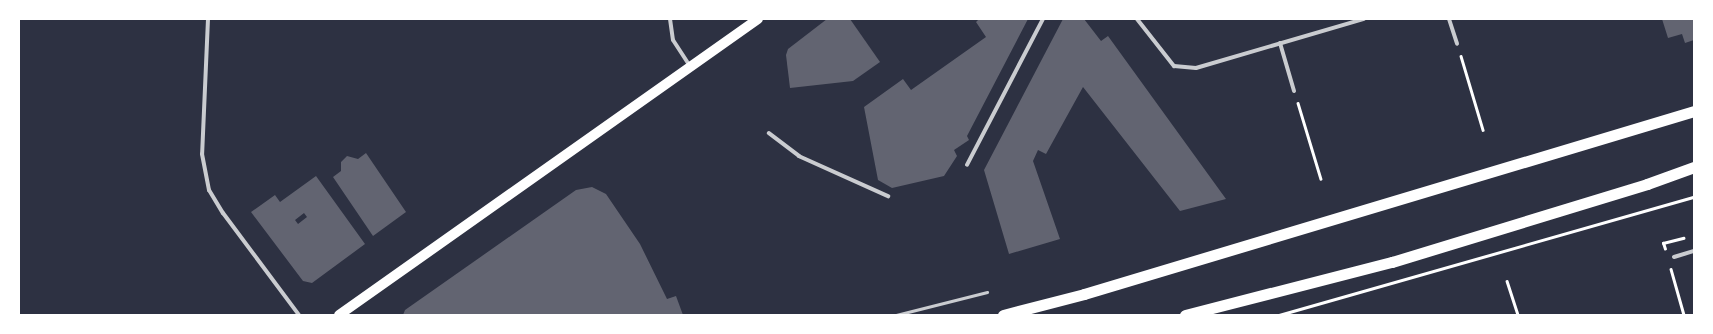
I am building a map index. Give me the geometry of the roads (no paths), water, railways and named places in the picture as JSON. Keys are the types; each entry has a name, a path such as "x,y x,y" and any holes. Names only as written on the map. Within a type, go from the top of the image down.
{"highway":[{"path":"1003,315 1084,294 1694,111"},
{"path":"1185,315 1392,262 1647,184 1694,167"},
{"path":"1032,315 1084,294"}],"main road":[{"path":"339,315 758,19"}],"street":[{"path":"208,19 202,154 209,190 223,213 299,315"},
{"path":"670,19 673,40 690,66"},
{"path":"967,165 1043,19"},
{"path":"1137,19 1174,66 1196,68 1364,19"},
{"path":"1449,19 1457,44"},
{"path":"1280,43 1294,92"},
{"path":"769,133 799,156 888,196"},
{"path":"1674,257 1694,251"}],"lane":[{"path":"896,315 987,292"}]}
